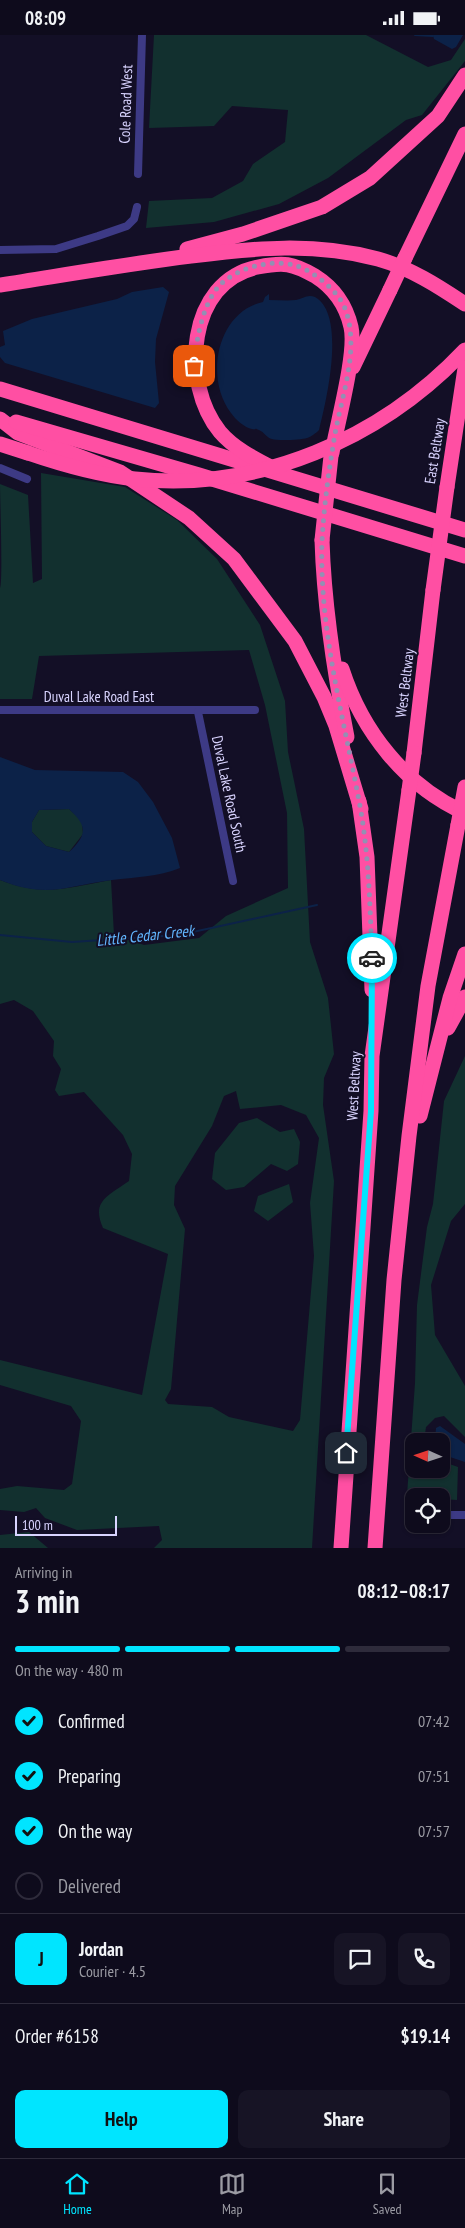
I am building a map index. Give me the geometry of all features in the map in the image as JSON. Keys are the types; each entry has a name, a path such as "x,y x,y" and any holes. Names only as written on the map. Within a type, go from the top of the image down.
{"highway":[{"path":"130,263 243,234 322,207 370,178 438,116 465,75"},
{"path":"345,384 465,134"},
{"path":"0,285 130,263 272,247 328,249 378,259 396,265 426,279 465,304"},
{"path":"286,475 244,453 220,432 201,399 194,366 196,343 206,311 219,286 241,270 279,263 296,265 327,284 344,305 351,329 350,359 332,456 322,540 324,585 331,651 361,809 367,857 372,957 372,1056"},
{"path":"0,444 89,471 136,479 180,481 225,478 302,458 368,427 390,414 428,386 465,349"},
{"name":"East Beltway","path":"440,539 465,368"},
{"path":"0,389 465,530"},
{"path":"0,418 199,475 465,556"},
{"path":"0,418 18,433 120,472 189,518 234,559 295,641 324,697 336,726 361,809"},
{"name":"West Beltway","path":"341,1548 371,1111 372,1056 414,753 440,539"},
{"path":"324,585 339,658 350,693 366,725 398,766 412,780 451,807 461,819"},
{"path":"375,1548 394,1280 409,1136 428,986 461,819 465,787"},
{"path":"394,1280 419,1118 450,998 465,954"},
{"path":"436,1055 465,997"}],"street":[{"name":"Cole Road West","path":"138,174 142,35"},
{"path":"0,249 56,249 73,244 127,226 134,219 137,207"},
{"path":"0,468 27,479"},
{"name":"Duval Lake Road East","path":"0,710 255,710"},
{"name":"Duval Lake Road South","path":"198,711 233,881"},
{"path":"450,1515 465,1515"}],"green space":[{"path":"154,35 366,35 428,67 451,60 465,39 465,61 422,115 406,120 328,178 279,204 214,222 146,228 149,201 212,198 243,181 253,164 285,142 288,110 232,106 214,126 149,128"},
{"path":"41,473 125,487 177,520 217,559 260,625 285,701 288,752 304,829 310,942 328,998 334,1054 324,1078 323,1105 334,1181 312,1548 154,1548 162,1540 159,1526 77,1530 45,1518 36,1508 24,1512 0,1510 0,1489 17,1486 64,1490 72,1484 81,1421 71,1406 0,1385 0,1360 142,1395 168,1254 103,1228 100,1219 100,1205 108,1195 129,1181 132,1154 123,1135 84,1092 59,1096 55,1090 61,1069 53,1056 54,1041 33,1011 14,1000 0,1004 0,880 43,890 68,888 111,880 114,935 144,945 199,938 226,916 288,888 287,813 265,705 249,650 39,656 32,699 0,699 0,484 28,495 33,583 42,579","holes":["236,1091 240,1109 281,1105 306,1115 319,1138 310,1203 314,1256 300,1420 293,1431 229,1417 212,1407 168,1404 165,1400 171,1389 185,1229 174,1205 175,1186 212,1126 224,1096"]},
{"path":"69,809 82,821 83,834 69,852 46,846 32,832 32,822 39,810"},
{"path":"465,1056 465,1204 451,1221 431,1285 435,1335 465,1386 465,1437 444,1416 435,1418 426,1427 425,1433 411,1433 417,1305 427,1227 433,1204 444,1101"},
{"path":"257,1118 280,1132 294,1129 300,1142 298,1164 287,1171 271,1164 244,1187 226,1190 212,1179 215,1153 239,1123"},
{"path":"289,1184 293,1202 268,1221 254,1211 258,1196"},
{"path":"450,1464 458,1467 457,1500 450,1500 450,1488 408,1488 408,1478 450,1478"},
{"path":"29,1532 48,1548 0,1548 0,1535"}],"water":[{"path":"433,35 463,35 456,47 452,49 434,39"},
{"path":"163,287 169,292 156,339 155,362 159,403 155,408 5,363 0,357 0,347 5,345 3,331 32,319 117,299 132,292"},
{"path":"269,294 269,300 293,300 307,296 315,297 325,307 330,321 332,360 326,400 319,430 307,438 275,440 257,429 243,425 231,413 223,399 218,382 217,365 220,348 226,332 235,319 247,308 263,302"},
{"path":"0,757 35,770 123,772 138,782 153,802 172,838 180,868 155,875 44,890 16,886 0,880","holes":["69,809 75,815 83,830 80,840 69,852 46,846 32,832 32,822 39,810"]},
{"path":"440,1426 450,1433 436,1433 436,1428"},
{"path":"450,1433 465,1444 465,1462 450,1457"}],"waterway":[{"path":"415,35 433,36"},
{"name":"Little Cedar Creek","path":"0,935 72,942 179,935 317,905"}],"way so far":[{"path":"194,366 196,343 206,311 219,286 241,270 279,263 296,265 327,284 344,305 351,329 350,359 338,417 322,540 325,606 331,651 361,809 367,857 372,958"}],"route":[{"path":"346,1453 371,1111 372,958"}]}
